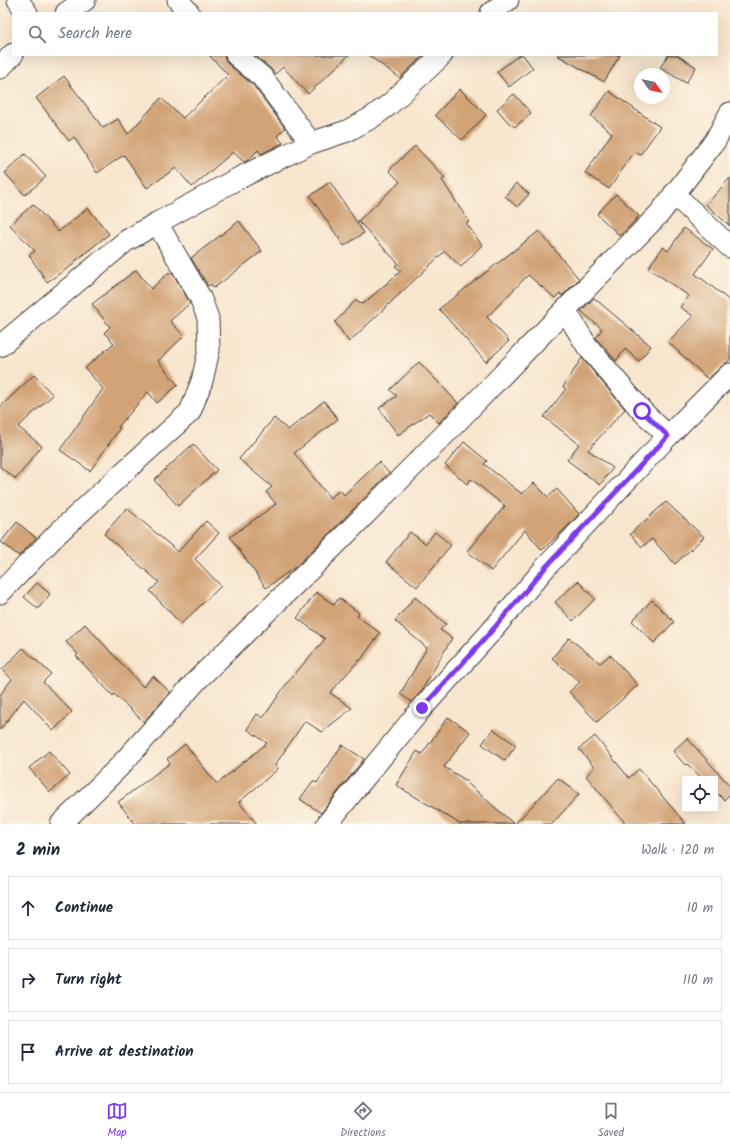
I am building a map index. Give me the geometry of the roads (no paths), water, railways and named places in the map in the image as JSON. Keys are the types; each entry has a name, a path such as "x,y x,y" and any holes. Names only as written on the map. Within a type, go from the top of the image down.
{"street":[{"path":"18,0 26,12"},
{"path":"67,12 85,0"},
{"path":"178,0 188,12"},
{"path":"491,12 508,0"},
{"path":"0,68 12,55"},
{"path":"237,56 262,77 311,143"},
{"path":"0,346 126,241 235,180 311,143 347,131 371,118 390,104 441,56"},
{"path":"61,824 119,767 198,679 338,542 660,213 715,141 730,113"},
{"path":"674,194 730,247"},
{"path":"0,593 58,533 190,412 202,380 209,350 208,318 200,297 157,223"},
{"path":"565,310 587,346 642,411 668,436"},
{"path":"327,824 422,708 489,634 545,568 668,436 730,374"}]}
